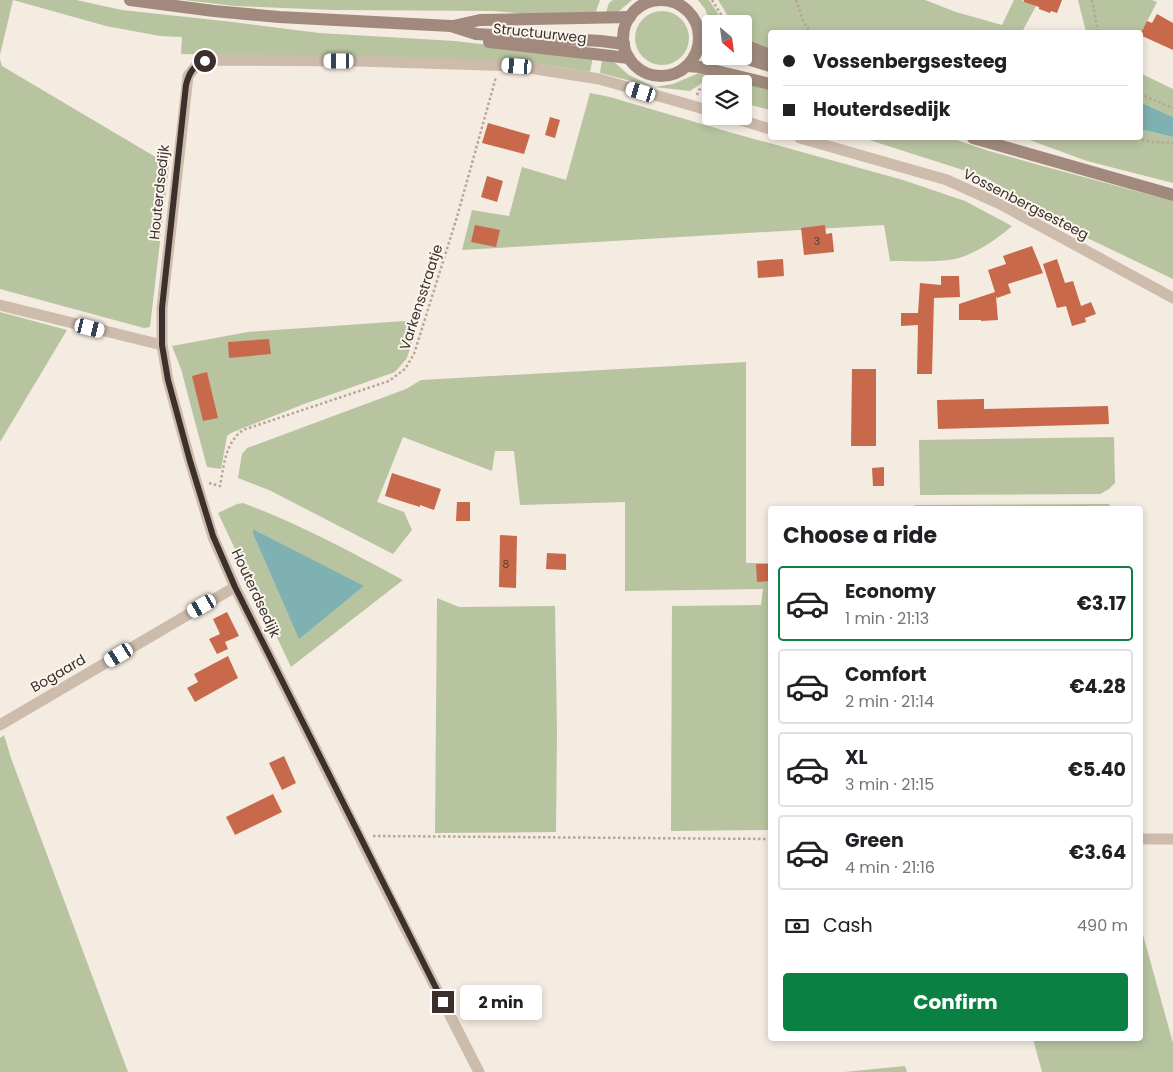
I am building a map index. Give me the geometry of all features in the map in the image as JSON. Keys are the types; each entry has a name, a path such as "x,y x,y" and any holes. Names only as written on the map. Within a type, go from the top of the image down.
{"main road":[{"name":"Structuurweg","path":"130,0 279,17 451,26 480,20 630,17"},
{"path":"652,1 677,2 690,12 697,25 699,42 694,58 687,66 669,75 656,76 638,68 629,58 624,44 624,34 630,17 636,10 652,1"},
{"path":"697,25 702,28"},
{"name":"Structuurweg","path":"451,26 476,34 601,40 624,44"},
{"name":"Structuurweg","path":"451,26 475,41 629,58"},
{"path":"752,48 768,55"},
{"path":"752,60 768,65"},
{"path":"687,66 700,67 768,84"},
{"path":"989,141 1173,195"}],"street":[{"name":"Houterdsedijk","path":"479,1072 235,587 213,536 168,380 162,345 162,308 186,85 192,69 209,60 358,61 500,65"},
{"path":"500,65 599,79 702,109"},
{"path":"752,123 768,128"},
{"name":"Vossenbergsesteeg","path":"807,140 946,180 1000,204 1173,298"},
{"path":"0,305 162,345"},
{"name":"Bogaard","path":"0,724 235,587"},
{"path":"1143,840 1173,839"}],"path":[{"path":"712,0 721,15"},
{"path":"796,0 804,23 809,30"},
{"path":"1092,0 1098,30"},
{"name":"Varkensstraatje","path":"195,479 220,486 229,446 232,440 244,430 389,381 406,369 414,354 457,217 500,65"},
{"path":"1143,95 1173,108"},
{"path":"1142,140 1173,143"},
{"path":"359,836 768,839"}],"green space":[{"path":"0,0 13,0 0,55"},
{"path":"13,0 76,0 122,10 319,33 455,41 593,57 590,72 540,64 477,60 181,54 182,37 160,36 106,26"},
{"path":"184,0 600,0 595,14 536,15 494,11 332,10 235,6"},
{"path":"613,0 632,0 618,12 605,15 609,3"},
{"path":"698,0 709,0 719,15 707,15"},
{"path":"718,0 925,0 956,12 1002,25 1014,0 1022,0 1036,6 1023,30 768,30 768,50 752,44 752,15 727,15"},
{"path":"1078,0 1152,0 1157,2 1143,30 1086,30"},
{"path":"657,11 667,11 677,15 685,23 689,38 685,53 677,61 667,65 657,65 647,61 639,53 635,43 635,33 639,23 647,15"},
{"path":"0,59 2,66 169,165 150,327 144,328 0,289"},
{"path":"602,59 614,62 629,75 654,87 600,73"},
{"path":"701,72 710,74 702,75 702,83 690,91 654,87 673,84"},
{"path":"1143,74 1173,89 1173,117 1143,103"},
{"path":"752,85 768,89 768,109 752,105"},
{"path":"590,93 610,97 702,125 903,180 965,201 1012,226 980,249 952,260 934,261 890,261 884,225 462,250 472,210 509,216 522,167 566,180"},
{"path":"1143,130 1173,137 1173,183 1087,161 1029,140 1143,140"},
{"path":"869,140 957,140 989,151 1173,201 1173,279 1081,235 985,177"},
{"path":"0,312 67,330 0,442"},
{"path":"419,320 407,358 395,372 304,404 231,433 227,436 221,469 207,467 181,369 172,346 248,332"},
{"path":"746,362 746,563 768,563 768,830 671,831 672,606 761,605 763,589 625,591 625,502 520,505 514,451 495,451 492,471 403,437 377,502 404,512 412,530 393,554 269,490 238,478 242,454 247,448 406,389 421,380"},
{"path":"1114,437 1115,483 1100,494 920,495 919,440"},
{"path":"243,503 304,529 403,580 291,667 218,513","holes":["253,529 363,586 299,638 253,534"]},
{"path":"1109,504 1110,506 915,506"},
{"path":"437,598 459,607 555,606 556,832 435,833"},
{"path":"4,735 128,1072 0,1072 0,738"},
{"path":"1143,935 1173,1043 1173,1072 1042,1072 1034,1041 1143,1041"},
{"path":"905,1066 907,1072 844,1072"}],"water":[{"path":"1143,103 1173,117 1173,137 1143,130"},
{"path":"253,529 364,586 299,639 253,534"}],"building":[{"path":"1024,0 1062,0 1057,13 1051,11 1050,13 1024,2"},
{"path":"1157,14 1173,23 1173,50 1143,36 1142,30 1147,21 1152,23"},
{"path":"550,117 560,120 555,138 545,135"},
{"path":"488,123 530,135 524,154 482,143"},
{"path":"487,176 503,181 497,202 481,197"},
{"path":"475,225 500,230 496,247 471,242"},
{"path":"825,225 826,234 832,233 834,252 804,255 801,228"},
{"path":"1032,246 1043,273 1008,284 1011,293 997,298 996,296 998,320 959,320 959,304 995,292 988,270 1006,264 1003,256"},
{"path":"783,259 784,276 758,278 757,261"},
{"path":"1057,259 1065,283 1073,281 1081,306 1091,302 1096,314 1085,318 1086,322 1072,326 1066,306 1057,308 1043,264"},
{"path":"941,276 959,276 960,297 934,298 932,374 917,374 918,325 901,326 901,313 918,313 920,283 941,285"},
{"path":"269,339 271,354 229,358 228,342"},
{"path":"852,369 876,369 876,446 851,446"},
{"path":"207,372 218,418 203,421 192,376"},
{"path":"984,399 984,409 1108,406 1109,424 938,429 937,400"},
{"path":"884,467 884,486 873,486 872,468"},
{"path":"392,473 441,489 434,510 385,496"},
{"path":"457,502 470,502 470,521 456,521"},
{"path":"500,535 517,536 516,588 499,587"},
{"path":"547,553 566,554 566,570 546,569"},
{"path":"756,564 768,564 768,581 757,582"},
{"path":"227,612 239,636 225,642 228,649 217,654 209,639 220,634 213,619"},
{"path":"228,656 238,678 195,702 187,688 198,682 194,674"},
{"path":"284,756 296,783 282,790 269,763"},
{"path":"273,794 282,812 235,835 226,817"}],"route":[{"path":"205,61 192,69 186,85 162,308 162,345 168,380 213,536 235,587 443,1002"}]}
